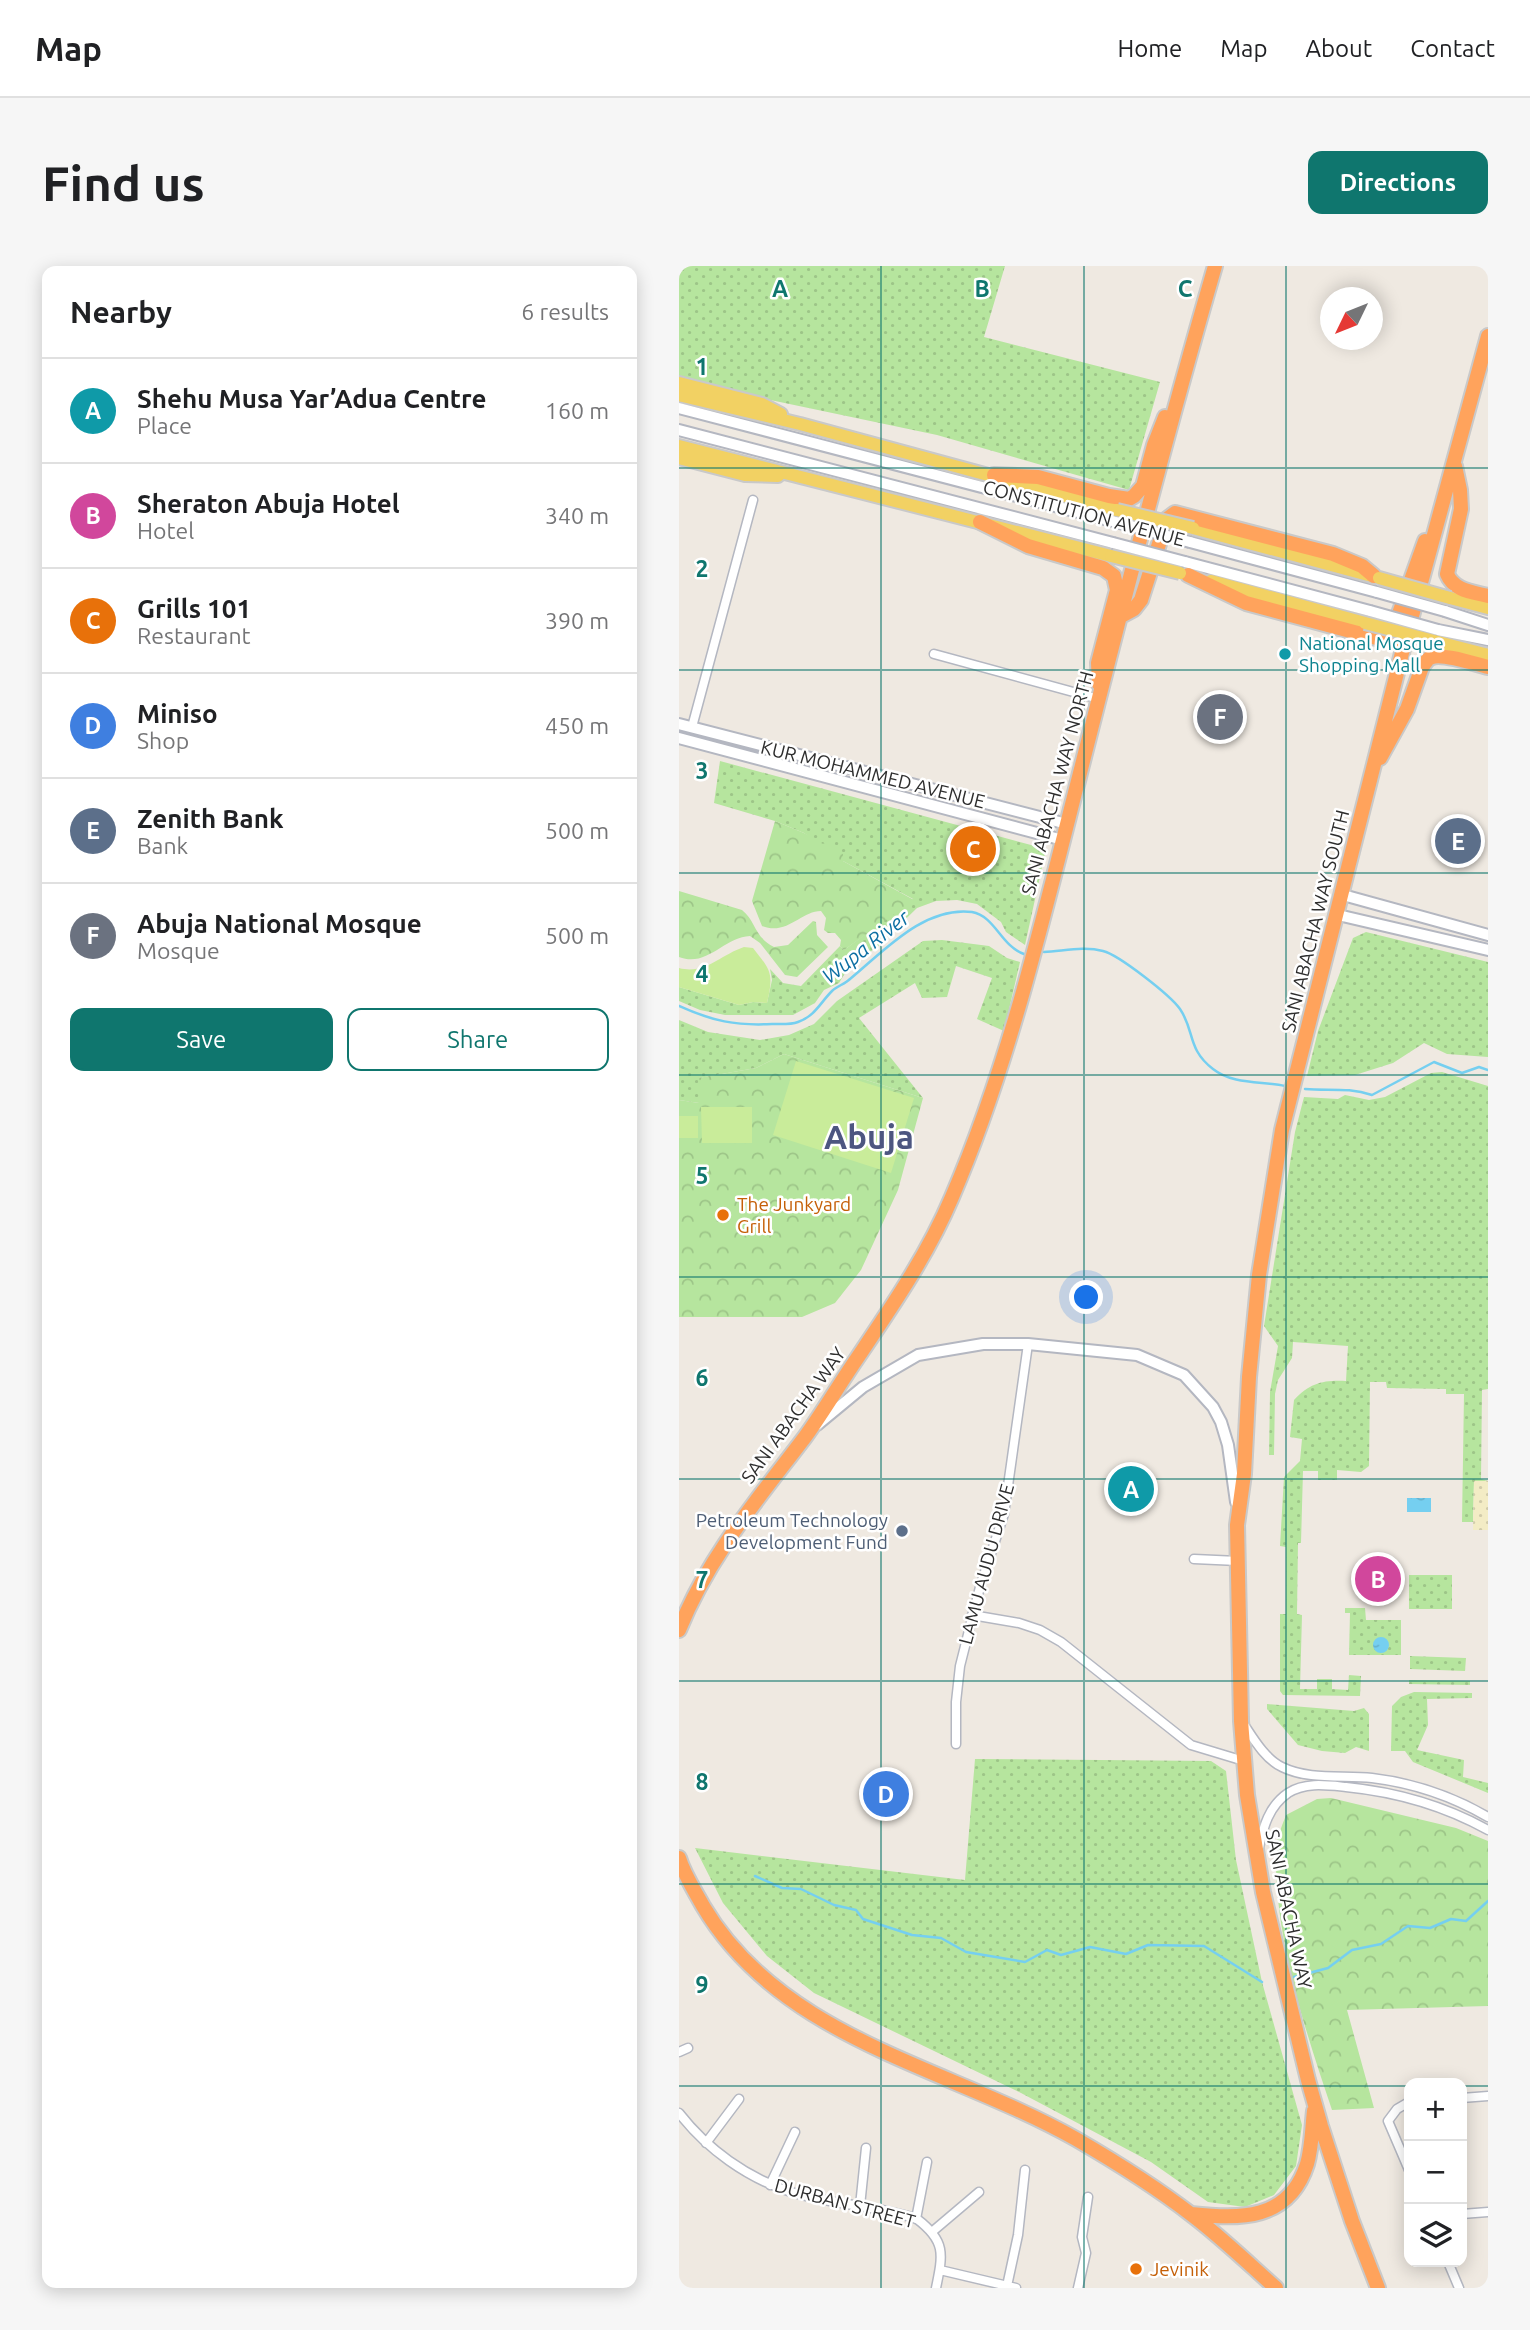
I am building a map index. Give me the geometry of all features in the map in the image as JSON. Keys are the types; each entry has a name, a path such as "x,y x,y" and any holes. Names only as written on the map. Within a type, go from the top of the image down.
{"highway":[{"name":"SANI ABACHA WAY NORTH","path":"898,1297 937,1230 964,1168 981,1126 1021,996 1176,402 1215,266"},
{"name":"SANI ABACHA WAY SOUTH","path":"1237,1525 1244,1474 1249,1377 1259,1275 1282,1130 1488,336"},
{"path":"994,475 1020,475 1053,493 1123,499 1134,496 1144,482 1162,421 1176,402"},
{"path":"1454,461 1461,509 1447,574 1456,586 1488,596"},
{"path":"1121,616 1134,609 1141,600 1167,519 1175,513 1333,554 1362,566 1377,577"},
{"path":"980,522 1012,539 1044,538 1114,576 1117,590 1098,663 1099,699"},
{"path":"1184,570 1246,603 1384,640 1392,633 1425,540 1437,527"},
{"path":"1374,768 1399,726 1422,667 1428,659 1444,657 1488,667"},
{"name":"SANI ABACHA WAY","path":"679,1630 695,1591 714,1559 806,1435 898,1297"},
{"name":"SANI ABACHA WAY","path":"1237,1525 1241,1721 1244,1761 1263,1892 1308,2080 1352,2221 1378,2288"},
{"path":"679,1858 712,1921 729,1943 749,1965 793,2001 834,2027 881,2050 1012,2107 1076,2139 1191,2214 1276,2288"},
{"path":"1191,2214 1243,2217 1259,2214 1285,2200 1303,2176 1308,2161 1315,2103"}],"main road":[{"path":"679,383 761,409"},
{"path":"679,395 761,409"},
{"name":"CONSTITUTION AVENUE","path":"679,408 1053,493 1117,516 1377,577 1488,608"},
{"name":"CONSTITUTION AVENUE","path":"761,409 800,424 994,475"},
{"name":"CONSTITUTION AVENUE","path":"679,430 807,461 1044,538 1112,550 1368,617 1436,635 1488,655"},
{"name":"CONSTITUTION AVENUE","path":"679,446 747,470 801,477 980,522"},
{"path":"679,458 747,470"},
{"name":"CONSTITUTION AVENUE","path":"1191,535 1488,625"},
{"name":"CONSTITUTION AVENUE","path":"1436,635 1488,640"},
{"name":"KUR MOHAMMED AVENUE","path":"679,724 1067,824"},
{"name":"KUR MOHAMMED AVENUE","path":"679,738 1063,840"},
{"path":"1343,895 1488,935"},
{"path":"1338,915 1488,950"},
{"path":"806,1435 863,1387 918,1355 983,1344 1028,1344 1137,1355 1184,1375 1203,1394 1221,1422 1234,1478 1237,1525"}],"street":[{"path":"692,727 753,500"},
{"path":"934,654 1099,699"},
{"name":"LAMU AUDU DRIVE","path":"956,1744 956,1702 960,1665 972,1615 1004,1514 1028,1344"},
{"path":"1194,1559 1237,1561"},
{"path":"972,1615 1019,1623 1040,1630 1061,1642 1191,1745 1244,1761"},
{"path":"1241,1721 1257,1744 1282,1768 1309,1774 1373,1778 1406,1784 1439,1794 1488,1817"},
{"path":"1257,1858 1262,1833 1270,1813 1288,1793 1310,1785 1372,1789 1409,1797 1458,1815 1488,1830"},
{"path":"1467,2098 1488,2096"},
{"path":"706,2143 740,2099"},
{"path":"1404,2105 1388,2121 1404,2158"},
{"name":"DURBAN STREET","path":"679,2113 706,2143 770,2185 792,2193 916,2219 933,2231 939,2241 940,2270 936,2288"},
{"path":"770,2185 795,2132"},
{"path":"860,2206 866,2148"},
{"path":"916,2219 927,2162"},
{"path":"940,2270 1011,2287 1025,2170"},
{"path":"933,2231 979,2192"},
{"path":"1078,2288 1086,2253 1081,2237 1088,2197"},
{"path":"1467,2214 1488,2212"},
{"path":"1450,2267 1459,2288"}],"green space":[{"path":"679,266 1005,266 984,337 1160,382 1129,490 937,435 679,381"},
{"path":"720,761 1046,849 1025,945 1006,932 1001,922 977,904 957,900 936,901 917,908 876,948 850,965 839,983 824,990 815,1003 793,1015 725,1015 700,1010 679,1001 679,987 739,1005 767,1003 772,980 770,969 783,983 801,986 840,946 844,950 913,899 843,861 804,833 775,821 714,803"},
{"path":"775,821 843,854 843,861 914,900 844,950 835,933 824,930 826,918 821,911 779,928 762,926 752,901"},
{"path":"679,891 742,910 763,939 774,947 788,945 813,921 816,922 817,935 828,947 797,977 785,975 760,943 750,936 732,941 698,958 679,957"},
{"path":"1366,932 1488,962 1488,1057 1447,1054 1424,1043 1393,1063 1355,1075 1307,1076 1318,1031 1353,938"},
{"path":"942,940 989,946 1007,958 1020,962 1004,1031 977,1019 992,978 956,966 947,997 922,998 915,983 859,1018 923,1098 784,1054 756,1068 699,1078 699,1103 679,1100 679,1020 708,1032 760,1040 789,1035 814,1024 837,1001 923,941"},
{"path":"744,947 753,948 769,973 767,1003 739,1005 679,987 679,968 705,967"},
{"path":"784,1054 923,1098 898,1190 861,1270 835,1303 802,1317 679,1317 679,1100 699,1103 698,1078 756,1068"},
{"path":"796,1061 914,1098 891,1173 773,1135"},
{"path":"1442,1072 1488,1086 1488,1389 1482,1390 1481,1479 1488,1481 1474,1481 1473,1522 1462,1522 1464,1394 1446,1394 1446,1389 1387,1388 1386,1382 1370,1382 1369,1466 1361,1472 1337,1470 1337,1480 1318,1480 1318,1471 1303,1471 1301,1543 1298,1543 1297,1614 1302,1615 1300,1689 1317,1689 1317,1679 1332,1679 1332,1689 1348,1690 1349,1675 1361,1676 1360,1696 1283,1695 1280,1691 1280,1614 1286,1614 1286,1547 1280,1546 1284,1477 1300,1461 1302,1439 1290,1437 1294,1400 1317,1384 1346,1381 1348,1346 1293,1342 1292,1358 1278,1380 1275,1394 1274,1455 1269,1455 1270,1392 1278,1346 1264,1326 1295,1132 1304,1097 1338,1099 1345,1095 1369,1100 1385,1097 1431,1073"},
{"path":"701,1107 752,1107 752,1143 702,1143"},
{"path":"679,1116 698,1116 698,1138 679,1138"},
{"path":"1409,1575 1452,1575 1452,1609 1409,1609"},
{"path":"1345,1608 1365,1608 1366,1620 1401,1620 1401,1655 1349,1655 1350,1613 1345,1613"},
{"path":"1410,1656 1466,1658 1465,1671 1410,1669"},
{"path":"1409,1680 1470,1681 1470,1685 1409,1684"},
{"path":"1414,1692 1472,1693 1472,1698 1427,1699 1428,1725 1417,1750 1464,1760 1463,1777 1488,1783 1488,1793 1413,1762 1405,1751 1391,1751 1392,1706 1401,1697"},
{"path":"1267,1704 1354,1711 1364,1708 1369,1714 1369,1751 1356,1747 1345,1753 1298,1745 1267,1709"},
{"path":"975,1759 1211,1761 1226,1771 1236,1860 1262,1982 1302,2125 1296,2166 1274,2195 1245,2207 1208,2202 1151,2162 1021,2093 814,1993 767,1956 723,1903 695,1848 965,1880"},
{"path":"1331,1798 1456,1828 1488,1841 1488,2006 1347,2010 1374,2108 1332,2110 1293,1982 1280,1916 1276,1851 1286,1815 1317,1799"}],"sand":[{"path":"1474,1481 1488,1481 1488,1530 1473,1530"}],"water":[{"path":"1407,1498 1431,1498 1431,1512 1407,1512"},
{"path":"1381,1637 1387,1639 1387,1651 1381,1653 1375,1651 1373,1645 1375,1639"}],"waterway":[{"name":"Wupa River","path":"679,1006 713,1019 735,1023 798,1022 817,1009 834,989 848,981 906,933 921,923 954,912 972,912 987,919 1009,945 1024,954"},
{"name":"Wupa River","path":"1044,952 1089,949 1110,954 1144,976 1180,1009 1195,1047 1213,1069 1229,1078 1285,1086"},
{"name":"Wupa River","path":"1305,1089 1347,1090 1372,1095 1434,1062 1462,1073 1479,1067 1488,1070"},
{"path":"755,1876 782,1888 801,1889 834,1905 856,1910 863,1919 912,1935 941,1938 966,1952 1025,1962 1047,1950 1061,1955 1090,1947 1126,1954 1148,1945 1204,1946 1262,1982"},
{"path":"1294,1977 1328,1968 1352,1950 1381,1944 1408,1926 1430,1928 1451,1919 1466,1921 1488,1901"}],"place":[{"name":"National Mosque Shopping Mall","path":"1285,654"},
{"name":"Abuja National Mosque","path":"1220,717"},
{"name":"Zenith Bank","path":"1458,841"},
{"name":"Grills 101","path":"973,849"},
{"name":"The Junkyard Grill","path":"723,1215"},
{"name":"Shehu Musa Yar’Adua Centre","path":"1131,1489"},
{"name":"Petroleum Technology Development Fund","path":"902,1531"},
{"name":"Sheraton Abuja Hotel","path":"1378,1579"},
{"name":"Miniso","path":"886,1794"},
{"name":"Jevinik","path":"1136,2269"}],"district":[{"name":"Abuja","path":"869,1137"}]}
